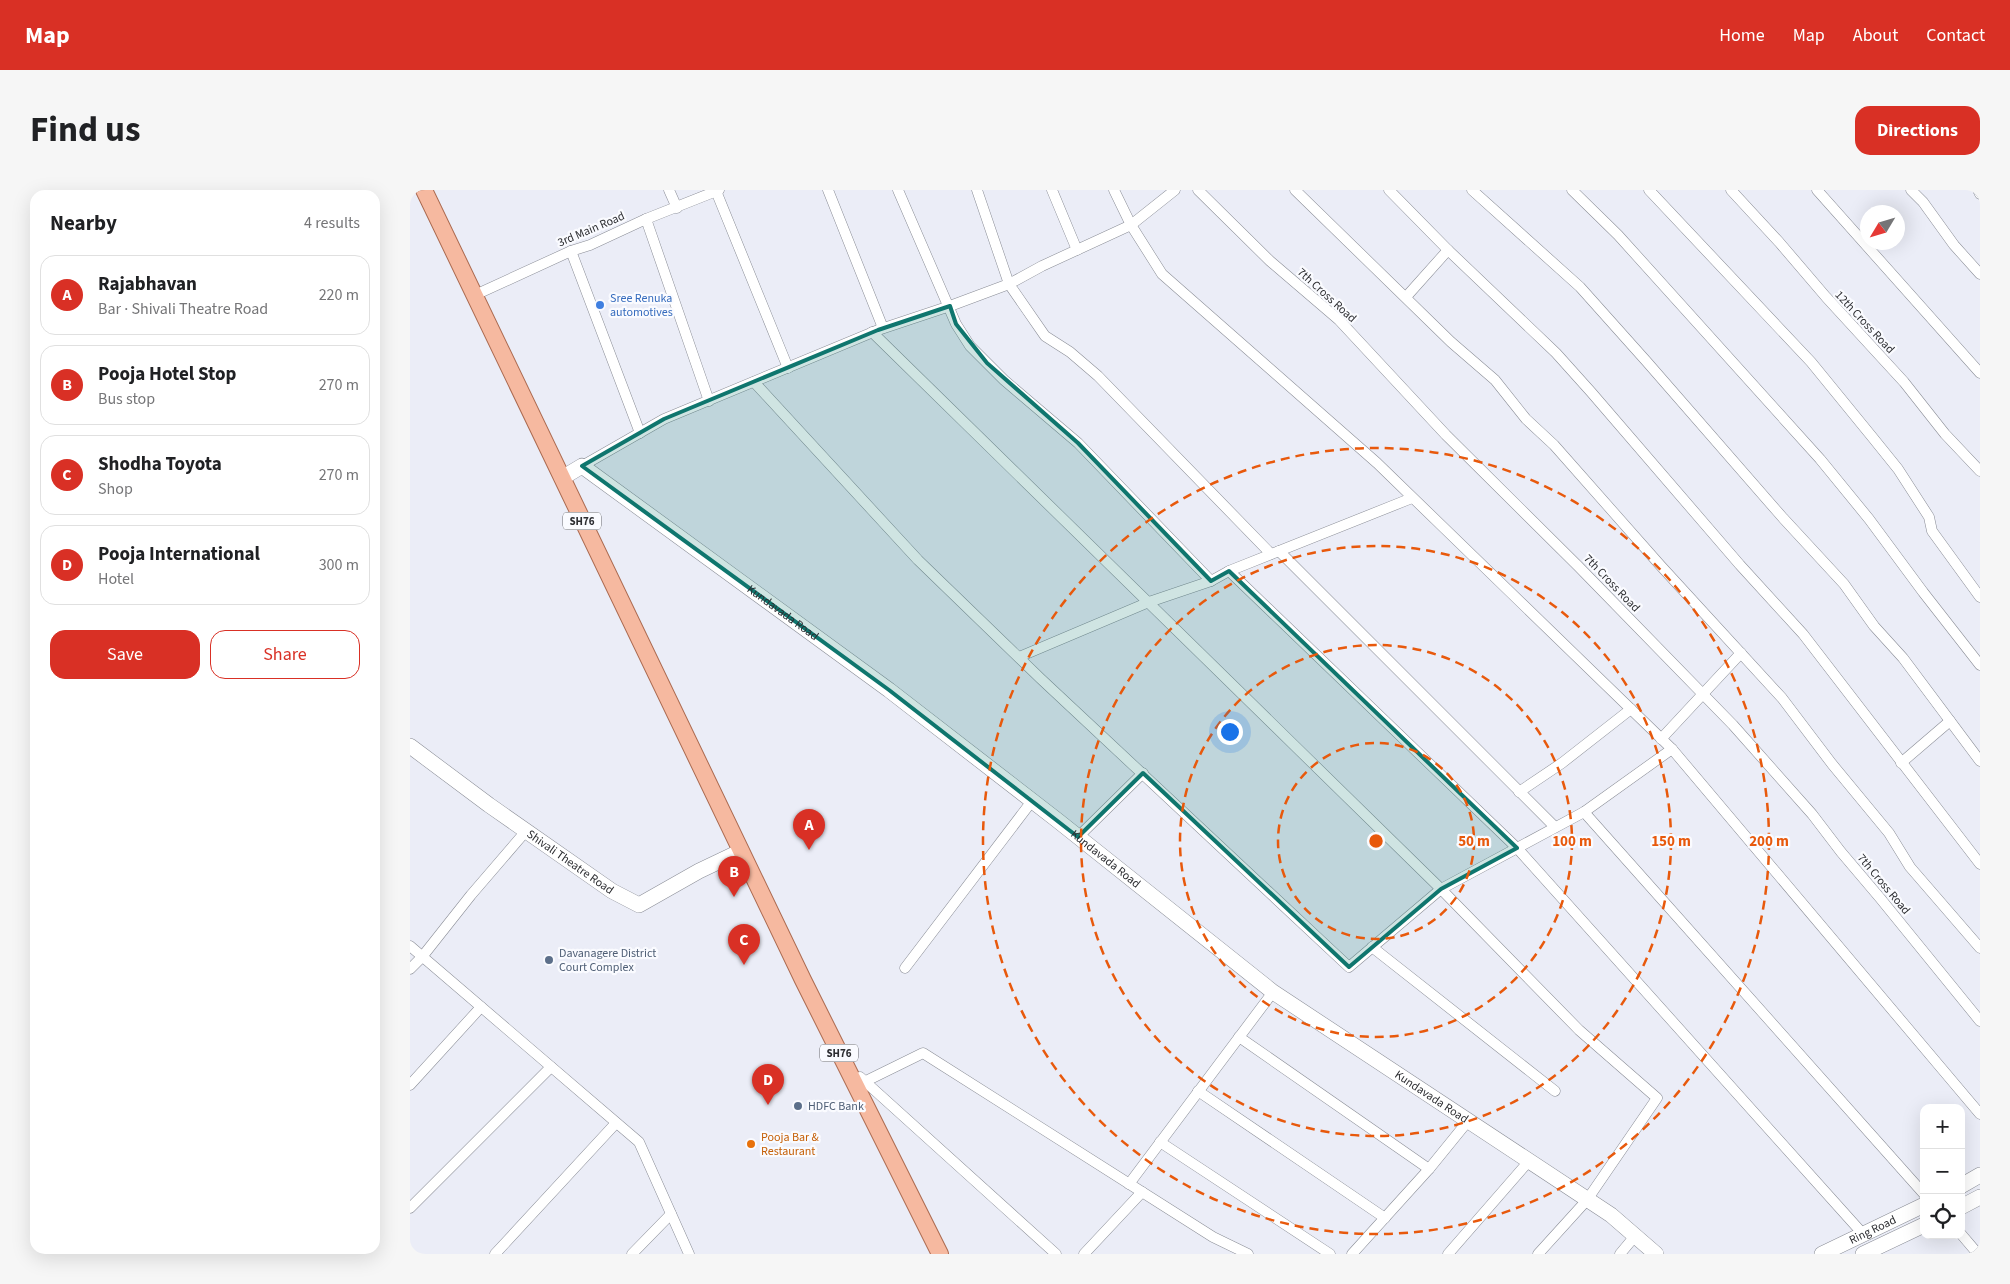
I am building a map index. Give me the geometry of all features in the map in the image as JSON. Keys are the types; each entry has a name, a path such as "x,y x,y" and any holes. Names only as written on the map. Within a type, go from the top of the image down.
{"main road":[{"name":"SH76","path":"424,190 741,851 940,1254"}],"street":[{"path":"669,190 677,208"},
{"path":"828,190 883,328"},
{"path":"898,190 950,306 956,324 970,346 1078,442 1211,581"},
{"path":"977,190 1009,284 1045,336 1070,352 1098,376 1555,828"},
{"path":"1052,190 1077,250"},
{"path":"1114,190 1131,225 1162,274 1370,456 1672,749 1980,1114"},
{"path":"562,478 664,420 709,400 872,332 1009,284 1042,266 1131,225 1175,190"},
{"name":"7th Cross Road","path":"1198,190 1270,261 1339,320 1446,435 1704,695 1812,814 1980,1021"},
{"path":"1295,190 1451,342 1494,380 1526,419 1554,445 1660,566 1782,698 1832,764 1889,833 1910,867 1980,948"},
{"path":"1389,190 1448,250 1556,353 1592,392 1740,565 1802,634 1980,864"},
{"path":"1472,190 1580,287 1783,518 1844,584 1874,626 1904,658 1980,761"},
{"path":"1572,190 1631,248 1820,459 1869,519 1980,665"},
{"path":"1649,190 1810,362 1873,438 1898,469 1929,517 1932,531 1980,597"},
{"name":"12th Cross Road","path":"1731,190 1904,382 1945,434 1980,471"},
{"path":"1817,190 1980,374"},
{"path":"1912,190 1954,245 1980,274"},
{"path":"1978,190 1980,194"},
{"name":"3rd Main Road","path":"475,295 571,250 590,245 646,219 717,191"},
{"path":"717,191 788,368"},
{"path":"646,219 709,400"},
{"path":"571,250 640,433"},
{"path":"1406,298 1448,250"},
{"path":"872,332 1441,889 1578,1030 1657,1098 1587,1200 1538,1254"},
{"path":"754,382 918,560 1019,658 1349,967 1441,889 1584,812 1672,749"},
{"name":"Kundavada Road","path":"582,466 889,690 1273,992 1611,1215 1656,1254"},
{"path":"1019,658 1149,602 1211,581 1229,571 1275,552 1412,498"},
{"path":"1229,571 1517,848 1864,1234"},
{"path":"1661,739 1704,695 1741,652"},
{"path":"1519,792 1562,763 1631,709"},
{"path":"1901,763 1950,721"},
{"name":"Shivali Theatre Road","path":"410,746 612,891 639,905 699,871 741,851"},
{"path":"1078,837 1143,773"},
{"path":"905,968 1032,801"},
{"path":"1584,812 1920,1190"},
{"path":"410,969 422,957 470,895 526,831"},
{"path":"410,946 639,1142 690,1254"},
{"path":"1372,947 1555,1091"},
{"path":"1129,1184 1273,992"},
{"path":"410,1085 482,1007"},
{"path":"1238,1037 1429,1169"},
{"path":"839,1052 864,1082 1056,1254"},
{"path":"864,1082 923,1053 1213,1237 1248,1254"},
{"path":"410,1208 551,1067"},
{"path":"1198,1091 1385,1218"},
{"path":"1352,1254 1429,1169 1468,1121"},
{"path":"495,1254 616,1123"},
{"path":"1160,1142 1330,1254"},
{"path":"1448,1254 1529,1161"},
{"path":"1965,1184 1980,1175"},
{"path":"1084,1254 1142,1192"},
{"path":"1965,1204 1980,1197"},
{"name":"Ring Road","path":"1822,1254 1920,1207"},
{"path":"632,1254 671,1214"},
{"name":"Ring Road","path":"1868,1253 1920,1227"},
{"path":"1620,1254 1635,1236"},
{"path":"1965,1239 1978,1254"}],"highlighted area":[{"path":"950,306 956,324 987,363 1078,443 1211,581 1229,571 1517,848 1441,889 1349,967 1143,773 1078,837 889,690 582,466 664,419 878,330"}],"place":[{"name":"Sree Renuka automotives","path":"600,305"},
{"name":"Rajabhavan","path":"809,850"},
{"name":"Pooja Hotel Stop","path":"734,897"},
{"name":"Davanagere District Court Complex","path":"549,960"},
{"name":"Shodha Toyota","path":"744,965"},
{"name":"Pooja International","path":"768,1105"},
{"name":"HDFC Bank","path":"798,1106"},
{"name":"Pooja Bar & Restaurant","path":"751,1144"}]}
